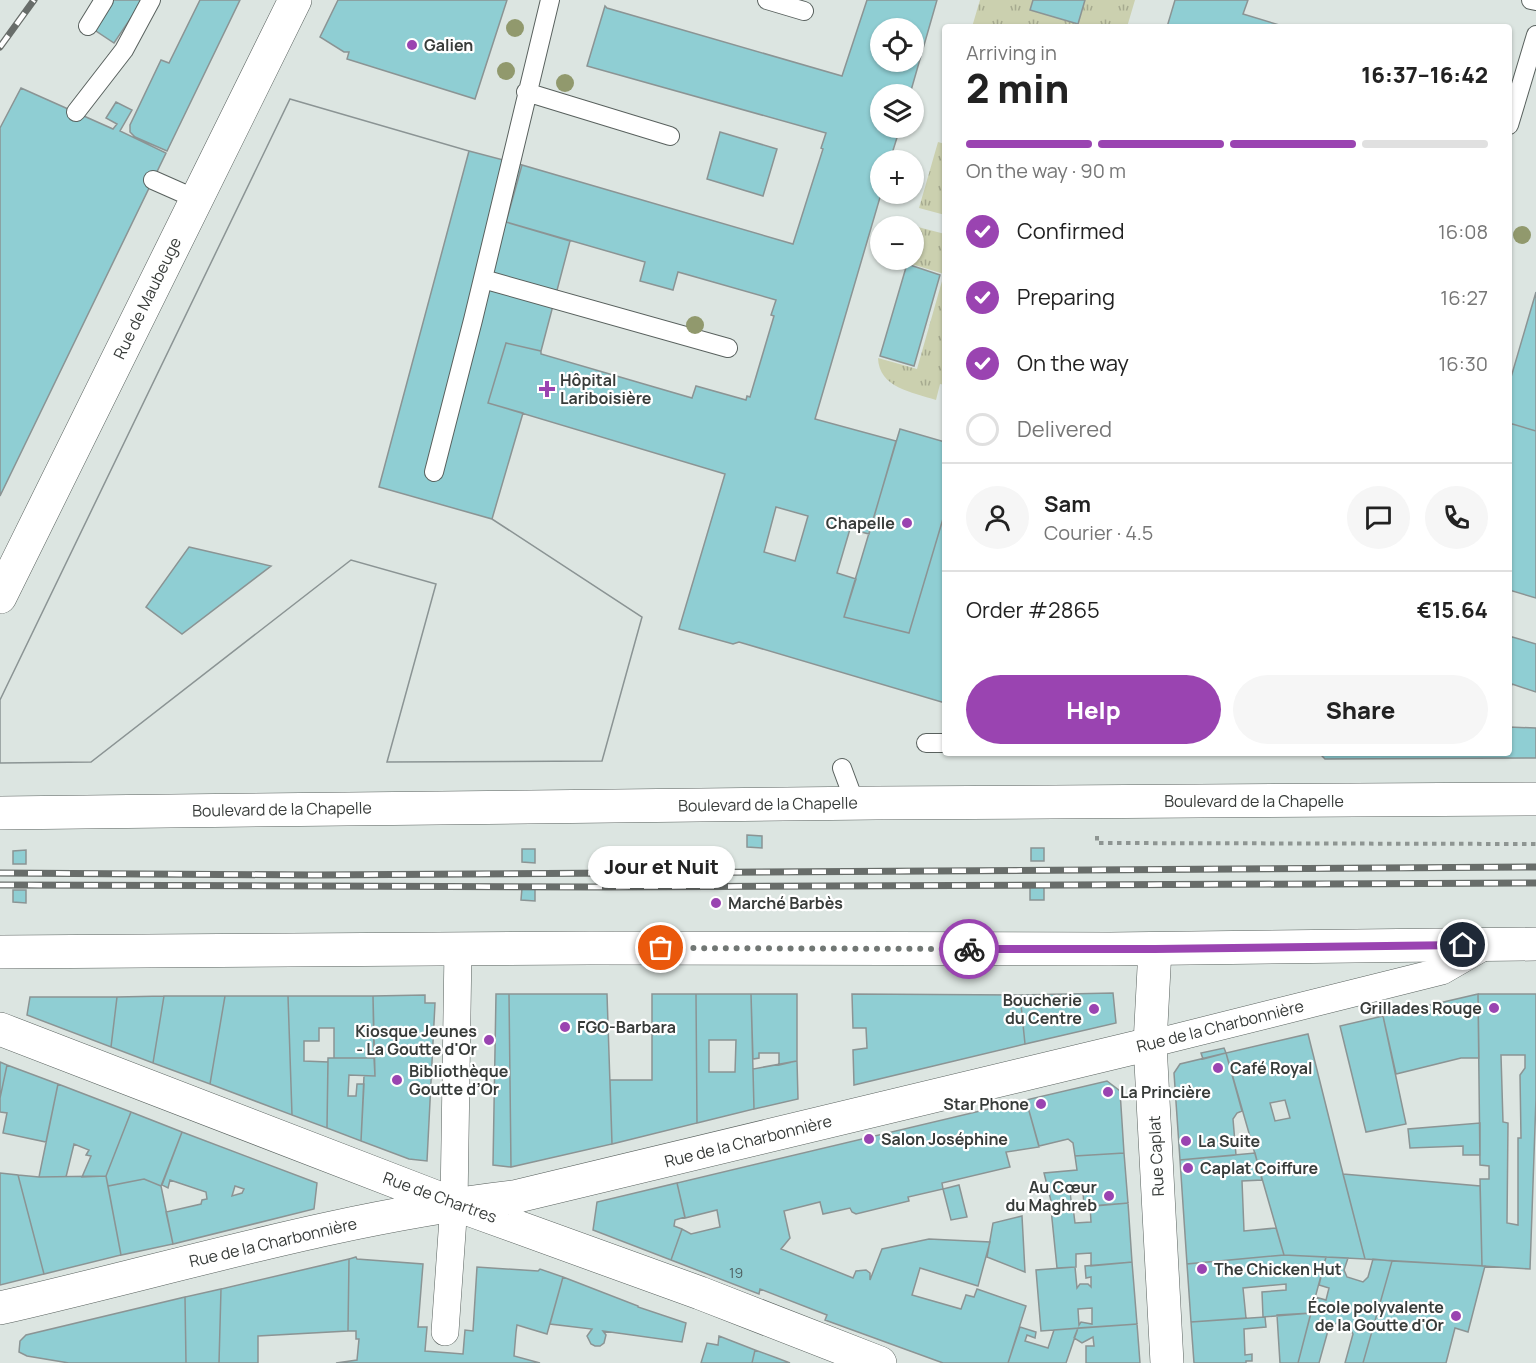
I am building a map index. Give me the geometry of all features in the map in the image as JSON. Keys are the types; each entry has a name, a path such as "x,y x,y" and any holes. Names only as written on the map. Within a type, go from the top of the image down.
{"street":[{"name":"Rue de Maubeuge","path":"0,597 295,0"},
{"name":"Boulevard de la Chapelle","path":"0,813 855,803 1536,799"},
{"path":"0,952 590,948 1155,949 1536,944"},
{"name":"Rue de la Charbonnière","path":"0,1308 343,1225 454,1204 525,1195 1150,1044 1442,971 1487,945"},
{"path":"445,1332 454,1204 458,949"},
{"name":"Rue Caplat","path":"1155,949 1150,1044 1167,1363"},
{"name":"Rue de Chartres","path":"0,1029 454,1204 679,1285 880,1363"}],"lane":[{"path":"88,26 104,0"},
{"path":"76,112 124,50 151,0"},
{"path":"434,472 550,0"},
{"path":"767,0 804,11"},
{"path":"1532,0 1536,1"},
{"path":"1512,115 1536,35"},
{"path":"526,92 670,136"},
{"path":"153,180 196,199"},
{"path":"483,279 728,348"},
{"path":"926,743 942,743"},
{"path":"842,768 855,803"}],"path":[{"path":"1097,843 1536,844"}],"green space":[{"path":"980,0 1135,0 1128,24 973,24"},
{"path":"938,142 942,143 942,214 919,208 920,204 924,204 924,191"},
{"path":"924,229 942,233 942,273 924,268"},
{"path":"942,281 942,384 940,384 936,400 907,391 890,382 880,368 878,358 917,369"}],"building":[{"path":"112,0 143,0 114,43 93,29"},
{"path":"200,0 240,0 167,151 135,137 130,132 130,125 161,60 169,63"},
{"name":"Galien","path":"338,0 507,0 475,99 347,59 349,52 344,52 320,37"},
{"path":"867,0 937,0 924,45 924,18 870,18 870,72 916,72 913,84 870,84 870,138 897,138 893,150 870,150 870,204 878,204 875,216 870,216 870,232 815,419 896,441 869,534 850,529 837,573 856,579 844,617 909,633 942,522 942,702 739,642 733,644 679,629 725,474 488,403 506,343 541,351 541,354 692,398 696,386 746,400 747,396 750,397 774,316 771,315 776,300 678,272 673,290 640,281 645,262 506,222 522,165 793,244 826,133 587,66 605,6 842,76","holes":["776,507 808,516 795,561 764,552"]},
{"path":"1033,0 1085,0 1078,24 1030,10"},
{"path":"1175,0 1248,0 1243,14 1276,24 1168,24"},
{"path":"21,88 113,129 117,124 106,118 116,102 132,110 120,131 166,153 0,496 0,128"},
{"path":"290,99 469,151 379,487 492,519 642,617 602,761 387,762 436,584 351,560 91,762 0,763 0,700","holes":["189,547 271,566 182,634 146,607"]},
{"path":"290,99 469,151 379,487 492,519 642,617 602,761 387,762 436,584 351,560 91,762 0,763 0,700"},
{"path":"720,132 777,149 763,196 707,179"},
{"path":"469,151 522,165 506,222 570,241 541,351 506,343 488,403 523,413 492,519 379,487"},
{"path":"905,270 924,270 940,275 914,366 880,356"},
{"path":"1536,292 1536,431 1512,424 1512,374"},
{"path":"1512,424 1536,431 1536,598 1512,591"},
{"name":"Chapelle","path":"900,429 942,441 942,522 909,633 844,617"},
{"path":"1512,637 1536,644 1536,692 1512,684"},
{"path":"1512,727 1536,728 1536,758 1325,759 1322,756 1512,756"},
{"path":"747,835 762,836 762,848 747,847"},
{"path":"1031,848 1044,848 1044,861 1031,861"},
{"path":"522,849 535,849 535,863 522,862"},
{"path":"26,850 26,864 13,864 13,851"},
{"path":"1030,887 1044,887 1044,900 1030,900"},
{"path":"522,888 535,888 535,901 521,900"},
{"path":"13,890 26,890 26,903 13,902"},
{"path":"1113,993 1116,1023 1025,1044 1020,995"},
{"path":"496,994 509,994 511,1167 493,1165"},
{"path":"509,994 607,994 612,1144 511,1167"},
{"path":"652,994 696,994 697,1123 612,1144 610,1080 652,1080"},
{"path":"696,994 751,994 754,1109 697,1123","holes":["709,1040 736,1040 735,1072 709,1072"]},
{"path":"751,994 797,994 797,1061 779,1065 779,1053 759,1053 759,1058 753,1059"},
{"path":"852,994 1020,995 1025,1044 854,1085 853,1050 867,1048 866,1028 853,1028"},
{"path":"1478,994 1536,994 1536,1098 1530,1269 1482,1266 1480,1179 1489,1179 1489,1166 1480,1165","holes":["1501,1055 1525,1055 1525,1068 1520,1075 1521,1138 1518,1138 1518,1225 1507,1223 1508,1123 1503,1122"]},
{"path":"1478,994 1479,1058 1461,1058 1396,1074 1383,1016"},
{"name":"Bibliothèque Goutte d’Or","path":"425,995 425,1003 435,1003 427,1161 409,1159 361,1141 364,1076 375,1076 373,996"},
{"path":"164,996 225,996 210,1084 153,1063"},
{"path":"164,996 153,1063 111,1047 117,997"},
{"path":"225,996 288,996 292,1115 210,1084"},
{"path":"288,996 373,996 374,1058 334,1058 334,1028 319,1028 319,1041 304,1041 304,1061 328,1062 327,1128 292,1115"},
{"path":"30,997 117,997 111,1047 27,1015"},
{"path":"1383,1016 1406,1124 1366,1132 1340,1026"},
{"path":"1308,1034 1365,1259 1284,1255 1226,1053","holes":["1285,1100 1290,1118 1275,1121 1270,1103"]},
{"path":"1224,1048 1226,1053 1203,1059 1201,1053"},
{"path":"1226,1053 1242,1111 1237,1113 1233,1119 1236,1155 1180,1160 1174,1073 1180,1064"},
{"path":"328,1058 374,1058 375,1076 349,1075 348,1096 356,1096 357,1084 364,1084 361,1141 327,1128"},
{"path":"797,1061 798,1099 754,1109 753,1069"},
{"path":"0,1062 7,1065 0,1098"},
{"path":"7,1065 58,1084 46,1142 3,1133 7,1113 0,1112 0,1098"},
{"path":"1107,1081 1120,1091 1124,1153 1075,1156 1073,1143 1068,1139 1039,1146 1026,1100"},
{"path":"58,1084 131,1112 106,1176 82,1177 91,1156 86,1155 89,1150 74,1144 66,1177 39,1177"},
{"path":"1026,1100 1039,1147 1006,1152 1010,1167 942,1183 943,1189 908,1197 909,1201 856,1214 850,1208 823,1214 820,1202 784,1211 790,1238 781,1249 853,1278 856,1271 866,1270 870,1273 870,1280 882,1249 929,1239 990,1242 978,1286 920,1268 912,1295 961,1309 966,1295 974,1297 977,1289 1026,1306 1008,1363 943,1363 825,1320 827,1315 760,1289 759,1294 671,1260 682,1229 691,1234 720,1227 717,1210 685,1218 677,1183"},
{"path":"131,1112 182,1132 161,1186 144,1179 108,1186 106,1176"},
{"path":"1480,1123 1480,1155 1463,1155 1463,1146 1410,1148 1408,1129"},
{"path":"182,1132 317,1183 314,1209 173,1244 166,1212 201,1204 202,1200 207,1199 206,1192 170,1180 168,1188 162,1185","holes":["235,1186 244,1189 242,1193 232,1196"]},
{"path":"1124,1153 1128,1203 1084,1207 1083,1191 1070,1192 1072,1208 1053,1209 1044,1173 1077,1170 1075,1156"},
{"path":"1255,1153 1262,1180 1242,1181 1244,1231 1276,1228 1284,1255 1187,1264 1180,1160"},
{"path":"0,1173 18,1175 44,1274 0,1285"},
{"path":"1343,1174 1480,1186 1482,1266 1365,1259"},
{"path":"18,1175 106,1176 121,1255 44,1274"},
{"path":"144,1179 161,1186 173,1244 121,1255 108,1186"},
{"path":"677,1183 685,1217 675,1220 674,1226 682,1229 671,1260 593,1230 597,1202"},
{"path":"959,1185 967,1217 951,1220 943,1189"},
{"path":"1128,1203 1132,1262 1091,1266 1091,1253 1076,1254 1076,1267 1057,1268 1051,1209 1073,1207 1075,1223 1091,1222 1090,1206"},
{"path":"1022,1216 1025,1272 987,1257 993,1223"},
{"path":"1284,1255 1326,1257 1311,1313 1263,1317 1262,1292 1286,1290 1286,1284 1243,1288 1246,1318 1191,1322 1187,1264"},
{"path":"356,1257 357,1259 423,1264 418,1327 427,1327 425,1351 463,1354 465,1330 473,1331 477,1267 538,1271 540,1269 563,1277 547,1334 517,1325 514,1356 540,1363 336,1363 357,1360 359,1339 356,1339 356,1331 348,1331 349,1259"},
{"path":"1326,1257 1348,1258 1344,1270 1347,1277 1363,1282 1368,1277 1373,1259 1392,1261 1363,1363 1345,1363 1353,1334 1348,1325 1337,1323 1329,1327 1319,1363 1298,1363 1315,1297 1326,1300 1329,1288 1319,1285"},
{"path":"349,1259 348,1331 258,1336 258,1363 219,1363 221,1289"},
{"path":"1392,1261 1485,1266 1468,1332 1455,1328 1446,1363 1363,1363"},
{"path":"1132,1262 1137,1324 1041,1331 1036,1270 1075,1267 1077,1288 1080,1284 1088,1284 1091,1287 1091,1277 1086,1278 1085,1266","holes":["1092,1308 1092,1324 1081,1322 1079,1325 1078,1309"]},
{"path":"563,1277 638,1307 686,1323 682,1342 603,1331 606,1335 604,1343 595,1346 591,1344 587,1336 592,1329 550,1324"},
{"path":"221,1289 219,1363 186,1363 185,1297"},
{"path":"185,1297 186,1363 69,1363 27,1356 19,1352 20,1341 26,1335"},
{"path":"1311,1313 1298,1363 1280,1363 1277,1315"},
{"path":"1265,1317 1266,1327 1244,1329 1245,1355 1252,1354 1252,1361 1194,1363 1191,1322"},
{"path":"1137,1324 1140,1363 1086,1363 1086,1346 1094,1346 1093,1337 1082,1343 1074,1338 1078,1328"},
{"path":"1020,1327 1036,1332 1035,1338 1027,1335 1025,1341 1048,1348 1054,1330 1078,1328 1066,1363 1008,1363"},
{"path":"719,1336 755,1350 752,1363 701,1363 707,1343 718,1345"},
{"path":"755,1350 777,1358 790,1363 752,1363"}],"railway":[{"path":"0,47 34,0"},
{"path":"0,873 314,875 1536,867"},
{"path":"0,885 594,887 1536,883"}],"way so far":[{"path":"661,948 969,949"}],"place":[{"name":"Galien","path":"412,45"},
{"name":"Hôpital Lariboisière","path":"547,389"},
{"name":"Chapelle","path":"907,523"},
{"name":"Marché Barbès","path":"716,903"},
{"name":"Jour et Nuit","path":"661,948"},
{"name":"Grillades Rouge","path":"1494,1008"},
{"name":"Boucherie du Centre","path":"1094,1009"},
{"name":"FGO-Barbara","path":"565,1027"},
{"name":"Kiosque Jeunes - La Goutte d'Or","path":"489,1040"},
{"name":"Café Royal","path":"1218,1068"},
{"name":"Bibliothèque Goutte d’Or","path":"397,1080"},
{"name":"La Princière","path":"1108,1092"},
{"name":"Star Phone","path":"1041,1104"},
{"name":"Salon Joséphine","path":"869,1139"},
{"name":"La Suite","path":"1186,1141"},
{"name":"Caplat Coiffure","path":"1188,1168"},
{"name":"Au Cœur du Maghreb","path":"1109,1196"},
{"name":"The Chicken Hut","path":"1202,1269"},
{"name":"École polyvalente de la Goutte d'Or","path":"1456,1316"}],"route":[{"path":"969,949 1463,945"}]}
